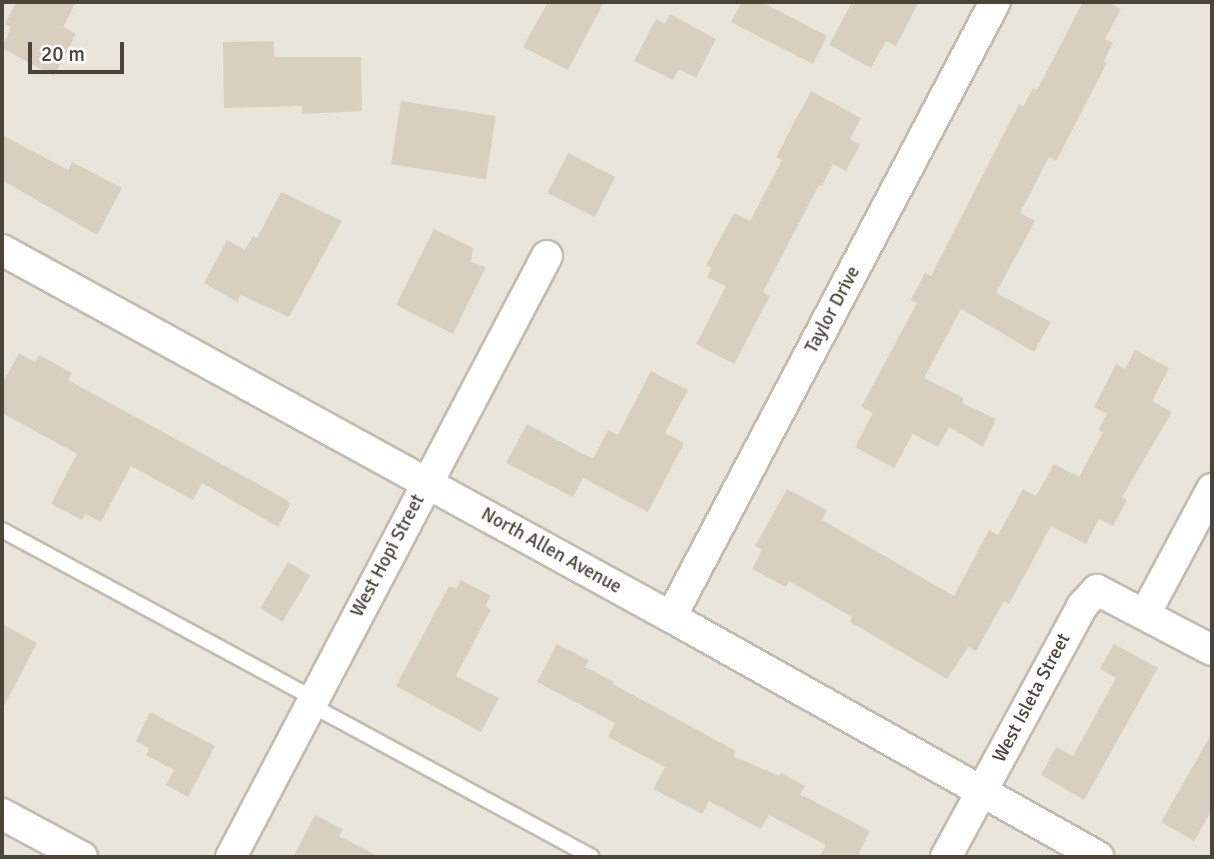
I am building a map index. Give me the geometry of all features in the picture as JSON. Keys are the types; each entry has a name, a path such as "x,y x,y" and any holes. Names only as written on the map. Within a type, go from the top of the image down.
{"street":[{"name":"Taylor Drive","path":"671,617 995,2"},
{"name":"North Allen Avenue","path":"2,250 671,617 1098,857"},
{"name":"West Hopi Street","path":"231,857 547,256"},
{"path":"1212,489 1145,614 1212,650"},
{"name":"West Isleta Street","path":"946,857 1082,606 1097,590 1145,614"},
{"path":"2,814 82,857"}],"lane":[{"path":"2,530 592,857"}],"shaded area":[{"path":"2,2 1212,2 1212,857 2,857"}],"building":[{"path":"16,2 76,2 63,27 76,34 54,76 2,48 11,27 5,24"},
{"path":"548,2 604,2 568,70 523,47"},
{"path":"742,2 762,2 827,36 813,64 731,22"},
{"path":"852,2 919,2 896,46 886,41 871,68 829,45"},
{"path":"1083,2 1108,2 1121,9 1105,39 1113,43 1104,61 1107,63 1056,161 1049,157 1020,213 1035,221 996,293 1051,322 1034,352 961,309 924,378 964,398 962,403 996,419 983,447 949,427 938,447 913,434 894,468 855,447 873,413 861,407 917,303 911,300 925,273 931,276 1019,104 1023,107 1033,88 1037,90"},
{"path":"670,14 716,39 696,78 679,69 673,80 634,61 656,19 665,24"},
{"path":"274,41 274,57 361,57 362,111 302,114 302,106 224,108 223,42"},
{"path":"811,91 861,118 850,139 860,145 846,171 833,164 822,186 819,185 763,292 770,296 734,364 696,344 726,286 707,277 712,268 706,265 734,213 750,221 782,160 776,157"},
{"path":"401,101 496,116 486,179 391,164"},
{"path":"2,135 68,170 72,162 122,188 97,235 2,180"},
{"path":"568,153 615,177 595,217 548,193"},
{"path":"281,192 342,221 289,317 241,295 237,302 204,283 227,240 245,250 253,236 257,238"},
{"path":"434,229 473,248 471,262 486,267 453,334 396,305"},
{"path":"1135,350 1169,368 1152,401 1172,412 1122,497 1127,500 1113,526 1099,519 1086,544 1051,526 1009,604 1004,601 976,651 968,647 947,679 850,622 852,617 789,581 786,587 752,569 762,550 755,546 787,489 827,510 822,520 954,596 989,530 998,535 1023,489 1036,496 1054,464 1079,477 1103,432 1098,430 1107,414 1094,407 1116,364 1125,369"},
{"path":"19,353 35,362 39,355 72,373 68,380 287,500 290,505 278,527 202,483 193,500 131,466 101,522 85,514 82,520 51,504 77,454 2,413 2,384"},
{"path":"651,371 688,390 665,433 684,443 648,512 583,478 573,497 506,463 527,424 593,459 608,430 618,435"},
{"path":"288,562 310,575 282,622 260,608"},
{"path":"461,580 491,596 485,606 491,609 456,676 499,698 481,732 396,686 449,586 456,589"},
{"path":"2,624 37,643 2,710"},
{"path":"557,644 589,660 585,667 614,682 613,684 736,751 733,756 779,776 781,773 805,786 800,794 870,831 857,857 819,857 826,845 769,815 761,829 709,801 702,814 653,789 665,767 608,737 615,723 537,682"},
{"path":"1114,644 1158,668 1084,800 1041,775 1056,747 1073,756 1116,678 1100,669"},
{"path":"150,712 215,746 188,797 166,785 174,770 146,755 149,748 136,741"},
{"path":"1212,733 1212,810 1194,841 1161,822"},
{"path":"315,815 343,829 339,836 380,857 293,857"}]}
